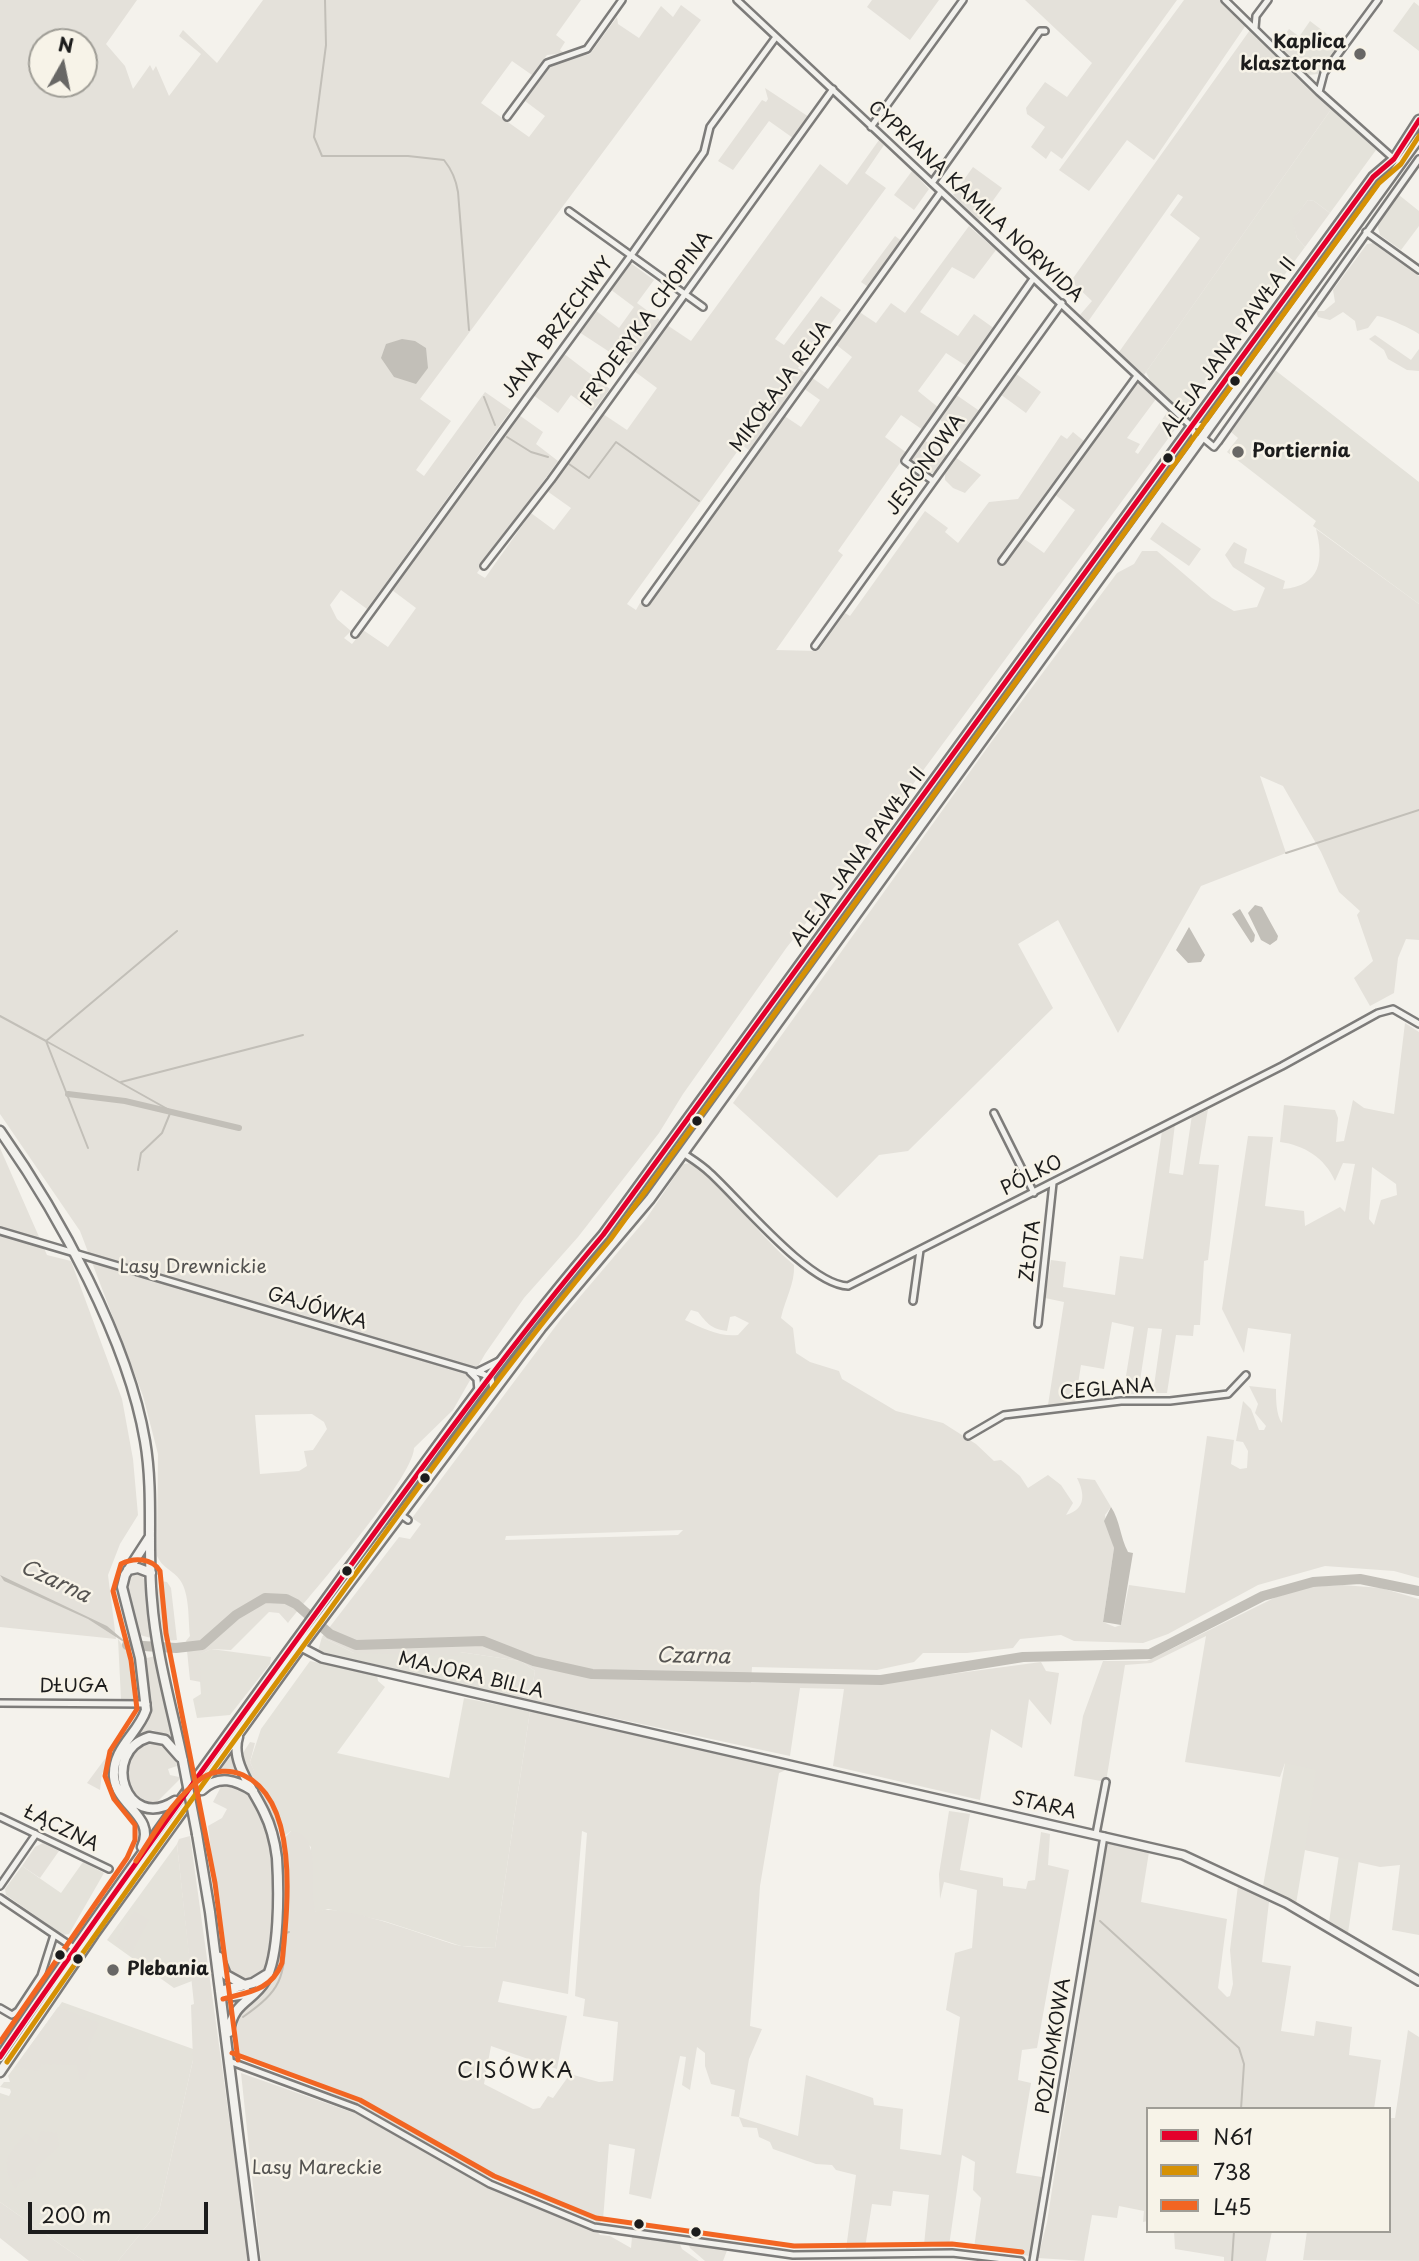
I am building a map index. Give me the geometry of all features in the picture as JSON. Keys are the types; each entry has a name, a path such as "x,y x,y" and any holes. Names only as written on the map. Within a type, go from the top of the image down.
{"main road":[{"name":"ALEJA JANA PAWŁA II","path":"323,1611 550,1296 603,1235 1373,177 1394,159 1419,120"},
{"name":"ALEJA JANA PAWŁA II","path":"323,1611 405,1517 541,1328 650,1199 1419,138"},
{"path":"0,1131 34,1180 75,1254 121,1361 143,1431 148,1469 156,1633 197,1834 214,1945 254,2261"},
{"path":"135,1863 146,1831 144,1822 119,1794 114,1770 118,1754 144,1717 147,1704 140,1658 122,1590 128,1570 140,1556 151,1534"},
{"path":"128,1570 138,1568 151,1573"},
{"path":"0,2057 183,1795 323,1611"},
{"path":"0,2072 301,1647 311,1628"},
{"path":"227,2046 233,2013 269,1973 273,1953 276,1855 268,1822 236,1750 240,1731"},
{"path":"183,1761 168,1741 149,1737 130,1749 122,1772 129,1796 145,1808 161,1809 183,1795"},
{"path":"183,1810 206,1786 221,1780 236,1781 253,1791"},
{"path":"214,1945 226,1975 246,1986"},
{"path":"220,1991 246,1986 269,1973"},
{"path":"220,1991 233,1996 254,1992"}],"street":[{"path":"507,117 547,63 587,49 622,0"},
{"name":"CYPRIANA KAMILA NORWIDA","path":"737,0 1191,426"},
{"path":"871,127 963,0"},
{"path":"1225,0 1319,92 1394,159"},
{"path":"1255,29 1256,16 1268,0"},
{"path":"1319,92 1324,73 1378,0"},
{"path":"932,183 1040,31 1045,31"},
{"name":"JANA BRZECHWY","path":"355,634 704,152 710,127 776,37"},
{"name":"FRYDERYKA CHOPINA","path":"484,566 551,480 833,89"},
{"path":"1202,437 1214,447 1218,442 1274,368 1419,159"},
{"name":"MIKOŁAJA REJA","path":"646,602 941,192"},
{"path":"569,211 702,307"},
{"path":"1366,232 1419,270"},
{"path":"933,481 905,461 1033,279"},
{"name":"JESIONOWA","path":"815,646 1062,303"},
{"path":"1002,561 1136,376"},
{"path":"1194,448 1196,438 1191,426 1211,425"},
{"name":"PÓLKO","path":"683,1153 708,1171 778,1244 840,1286 848,1286 1282,1066 1378,1013 1393,1009 1419,1024"},
{"path":"994,1113 1034,1192"},
{"name":"ZŁOTA","path":"1038,1324 1053,1183"},
{"name":"GAJÓWKA","path":"0,1231 491,1378"},
{"path":"912,1301 920,1250"},
{"path":"477,1372 508,1354"},
{"path":"468,1370 479,1383 477,1396"},
{"name":"CEGLANA","path":"968,1436 1004,1415 1121,1401 1170,1401 1228,1394 1246,1375"},
{"path":"491,1378 492,1395"},
{"name":"MAJORA BILLA","path":"301,1647 323,1658 636,1730"},
{"name":"DŁUGA","path":"0,1703 147,1704"},
{"name":"STARA","path":"636,1730 1183,1855 1218,1868 1286,1903 1419,1982"},
{"name":"POZIOMKOWA","path":"1032,2261 1100,1835 1106,1782"},
{"name":"ŁĄCZNA","path":"0,1817 109,1869"},
{"path":"0,1886 36,1833"},
{"path":"0,1898 74,1948"},
{"path":"0,2008 12,2015 18,2011 41,1976 54,1935"},
{"path":"229,2061 356,2108 490,2184 584,2224 793,2255 952,2253 1021,2261"}],"shaded area":[{"path":"1414,2 1419,6 1419,51 1393,31"},
{"path":"1310,21 1340,44 1318,74 1308,75 1294,62 1308,44 1299,37"},
{"path":"1332,108 1376,150 1330,213 1314,201 1308,200 1293,220 1297,238 1305,247 1188,406 1175,405 1151,382 1146,372"},
{"path":"1399,195 1419,211 1419,226 1401,250 1380,235 1377,224"},
{"path":"402,339 415,341 426,348 428,368 416,384 394,377 381,358 386,344"},
{"path":"1275,370 1419,482 1419,604 1313,526 1316,521 1227,452 1238,438 1231,432"},
{"path":"1255,905 1262,907 1278,936 1270,945 1261,940 1248,913"},
{"path":"1240,909 1255,935 1251,943 1232,914"},
{"path":"1189,927 1205,955 1201,962 1188,963 1176,950"},
{"path":"1111,1507 1128,1552 1133,1553 1121,1625 1103,1622 1114,1548 1104,1521"},
{"path":"0,1575 107,1626 133,1648 88,1619 4,1581"},
{"path":"322,1637 354,1653 460,1652 521,1661 535,1671 530,1700 318,1651"},
{"path":"118,1639 137,1667 142,1700 121,1699"},
{"path":"211,1649 271,1657 270,1664 230,1715 197,1718 193,1699 201,1694 198,1655"},
{"path":"310,1661 377,1675 378,1681 385,1687 337,1753 449,1778 464,1698 530,1711 495,1948 461,1946 384,1921 328,1909 316,1913 311,1901 311,1847 291,1831 283,1837 250,1762 261,1729"},
{"path":"1380,1720 1348,1933 1329,1922 1339,1855 1305,1850 1296,1904 1263,1886 1285,1763"},
{"path":"177,1844 192,1981 174,1988 107,1940"},
{"path":"83,1862 104,1873 69,1934 63,1935 6,1895 5,1889 22,1866 61,1893"},
{"path":"62,2002 193,2049 193,2060 159,2211 118,2261 84,2261 0,2202 0,2093 9,2096 11,2092 10,2089 0,2087 4,2082 10,2082 8,2076"}],"green space":[{"path":"0,0 137,0 106,44 125,66 133,89 150,65 153,71 156,66 169,96 201,54 179,36 183,30 217,63 263,0 581,0 556,35 565,42 560,50 564,53 547,55 532,75 512,61 481,103 529,137 545,116 525,101 552,64 590,54 617,17 618,24 639,38 661,6 673,17 681,5 701,20 420,399 451,421 416,470 424,476 485,392 511,410 367,609 341,590 330,605 337,619 351,631 344,638 352,644 363,630 388,647 416,608 392,590 519,415 543,432 536,444 558,461 477,573 485,578 531,513 554,530 571,508 547,491 603,414 627,430 657,388 634,371 667,325 691,341 820,164 847,185 879,140 884,145 865,173 886,188 775,339 784,345 821,296 841,310 798,368 807,374 750,451 742,445 627,604 636,610 640,603 652,602 655,592 783,415 801,427 820,400 803,388 811,377 828,389 852,357 834,343 858,311 876,323 891,303 905,313 969,226 996,250 974,279 952,267 920,312 958,336 974,314 995,329 968,367 946,353 918,391 939,408 923,430 901,415 885,437 907,453 838,551 843,555 776,650 818,651 845,613 850,616 925,511 948,528 945,532 958,543 989,502 1018,499 1061,435 1067,439 1073,432 1085,442 1000,560 1004,563 1023,538 1044,553 1075,510 1054,494 1136,381 1156,399 1127,438 1140,444 1135,452 1138,454 1168,411 1174,416 1176,428 871,841 787,947 683,1094 659,1133 578,1237 524,1298 485,1354 453,1410 414,1448 397,1484 360,1536 288,1623 279,1613 269,1612 231,1650 211,1649 199,1655 201,1682 190,1680 186,1641 190,1636 189,1615 183,1586 157,1556 158,1454 143,1396 80,1231 0,1114","holes":["312,1414 324,1422 327,1429 313,1450 304,1451 307,1466 299,1471 260,1474 255,1415"]},
{"path":"872,0 939,0 910,40 867,7"},
{"path":"1025,0 1177,0 1062,159 1051,151 1046,159 1031,147 1045,127 1027,114 1026,108 1045,82 1067,97 1092,63"},
{"path":"1184,0 1220,0 1246,25 1154,160 1127,140 1089,191 1059,170"},
{"path":"1289,29 1308,43 1294,62 1277,45"},
{"path":"1250,30 1332,108 1144,375 1119,352 1200,238 1170,215 1183,197 1178,194 1087,323 1079,316 1092,301 1071,281"},
{"path":"765,88 809,117 793,138 769,121 733,170 718,161 762,100 766,102 768,99"},
{"path":"973,167 1002,188 979,220 953,195"},
{"path":"912,171 929,189 914,210 894,195"},
{"path":"1308,200 1314,201 1330,213 1305,247 1297,238 1292,220"},
{"path":"895,236 903,242 870,288 861,282"},
{"path":"1373,243 1419,276 1419,334 1377,316 1368,328 1357,331 1355,321 1343,312 1330,320 1318,317 1316,311 1324,311 1335,302 1333,290 1367,244"},
{"path":"628,264 654,280 637,303 660,320 628,364 579,332 595,310 619,328 634,307 610,289"},
{"path":"1375,335 1411,360 1419,349 1419,371 1407,370 1388,359 1384,350 1369,339"},
{"path":"563,353 610,389 593,411 571,395 558,413 533,395"},
{"path":"1015,373 1041,392 1026,413 1000,394"},
{"path":"955,394 981,412 964,436 938,419"},
{"path":"924,440 949,457 938,471 928,474 909,460"},
{"path":"955,457 981,475 965,493 953,488 945,480 945,472"},
{"path":"1162,522 1201,549 1189,566 1150,539"},
{"path":"1316,529 1419,604 1419,940 1406,939 1398,958 1394,993 1370,1006 1354,978 1373,961 1357,915 1360,911 1339,892 1321,852 1283,786 1260,776 1286,853 1201,886 1118,1033 1058,920 1018,944 1053,1008 908,1151 879,1155 837,1198 733,1103 992,741 1117,573 1134,564 1142,551 1157,551 1212,598 1234,611 1257,607 1265,588 1233,567 1225,555 1234,542 1247,549 1244,563 1285,581 1283,589 1296,587 1312,577 1317,569 1320,551"},
{"path":"1405,1023 1419,1032 1419,1578 1394,1571 1325,1566 1258,1585 1168,1634 1143,1643 1074,1641 1061,1635 1020,1639 1013,1648 967,1653 923,1653 914,1662 877,1670 752,1667 751,1683 884,1683 1041,1662 1046,1671 1059,1673 1051,1725 1029,1699 1022,1748 991,1729 980,1800 833,1766 844,1689 800,1688 790,1756 530,1700 535,1671 521,1661 460,1652 458,1656 354,1653 322,1637 399,1537 410,1539 421,1524 412,1518 561,1319 646,1219 683,1164 691,1163 794,1265 781,1318 793,1328 796,1353 810,1362 839,1371 842,1379 896,1411 943,1423 976,1444 994,1461 1001,1460 1020,1476 1028,1488 1048,1475 1061,1485 1073,1503 1066,1515 1077,1509 1082,1500 1077,1478 1095,1480 1111,1507 1105,1515 1114,1548 1103,1622 1115,1627 1121,1625 1129,1585 1185,1593 1207,1436 1234,1440 1231,1464 1240,1469 1247,1468 1248,1451 1243,1442 1236,1441 1243,1401 1251,1409 1259,1430 1264,1430 1266,1426 1255,1413 1258,1404 1249,1386 1276,1389 1277,1411 1282,1423 1291,1334 1248,1328 1244,1353 1222,1309 1248,1136 1273,1137 1265,1206 1304,1211 1305,1226 1340,1207 1345,1212 1355,1164 1343,1163 1335,1181 1326,1166 1313,1154 1280,1142 1284,1105 1335,1110 1338,1118 1336,1142 1344,1141 1353,1100 1364,1108 1394,1114","holes":["1372,1167 1396,1184 1397,1195 1381,1200 1374,1225 1369,1219","691,1310 698,1312 717,1329 727,1331 730,1317 735,1316 749,1323 738,1335 724,1335 685,1320","683,1530 678,1535 505,1540 506,1536"]},
{"path":"1208,1109 1199,1164 1219,1165 1208,1260 1204,1261 1200,1325 1194,1325 1193,1336 1176,1335 1167,1393 1153,1393 1162,1329 1148,1328 1138,1394 1123,1394 1134,1327 1112,1322 1104,1369 1081,1365 1075,1403 1048,1405 1064,1302 1045,1298 1051,1260 1066,1262 1063,1287 1115,1295 1120,1256 1143,1259 1162,1131 1175,1124 1169,1173 1183,1175 1192,1115"},
{"name":"Lasy Drewnickie","path":"0,1148 47,1255 71,1261 122,1399 133,1459 138,1515 120,1544 108,1575 116,1639 0,1627"},
{"path":"134,1572 140,1573 144,1579 151,1638 136,1634 126,1579"},
{"path":"160,1581 167,1582 171,1588 177,1640 164,1641 157,1595"},
{"path":"1343,1585 1381,1588 1419,1599 1419,1935 1392,1930 1400,1865 1380,1867 1305,1850 1316,1770 1285,1763 1280,1777 1185,1762 1206,1636 1151,1663 1125,1665 1106,1782 1074,1776 1083,1716 1103,1661 1147,1661 1276,1597 1309,1587"},
{"path":"155,1656 174,1739 153,1730 134,1735 149,1710 143,1659"},
{"path":"142,1709 114,1751 110,1767 102,1773 100,1790 87,1783"},
{"path":"530,1711 788,1769 779,1773 760,1886 750,2026 762,2029 749,2059 739,2117 731,2116 735,2090 711,2084 705,2066 705,2053 697,2047 690,2090 682,2085 686,2057 680,2056 651,2199 629,2194 635,2149 609,2144 603,2220 599,2223 486,2176 353,2102 239,2055 236,2034 238,2022 235,2019 262,1992 275,1973 282,1882 280,1843 291,1831 308,1842 313,1864 316,1912 344,1912 457,1945 495,1948","holes":["582,1831 587,1833 575,1996 585,1999 583,2016 618,2022 613,2081 599,2082 570,2074 553,2098 548,2096 540,2108 533,2109 484,2084 491,2046 557,2069 567,2016 498,2002 503,1981 568,1994"]},
{"path":"147,1741 161,1742 174,1755 177,1766 168,1769 170,1775 179,1777 154,1805 145,1803 132,1793 126,1776 126,1767 133,1751"},
{"path":"250,1742 255,1743 250,1762 281,1827 280,1832 241,1756"},
{"path":"231,1751 244,1781 228,1777 211,1780"},
{"path":"223,1783 241,1788 254,1800 263,1817 271,1859 269,1956 260,1976 244,1982 229,1974 225,1964 208,1826 222,1818 227,1809 213,1802"},
{"path":"949,1811 970,1814 960,1870 1003,1878 1003,1886 1026,1889 1028,1881 1035,1880 1041,1832 1050,1834 1048,1865 1069,1870 1037,2048 1022,2050 1018,2080 1031,2083 1016,2173 1042,2177 1030,2256 974,2248 981,2198 973,2190 975,2162 962,2155 949,2246 924,2245 929,2195 893,2191 891,2206 872,2204 865,2248 846,2249 856,2175 836,2170 832,2165 816,2164 773,2149 770,2142 759,2137 757,2128 743,2127 739,2117 798,2136 806,2075 873,2098 874,2105 903,2109 900,2149 941,2155 960,2017 946,2010 955,1953 972,1948 977,1890 944,1882 940,1899 939,1874"},
{"path":"190,1836 249,2261 118,2261 159,2211 193,2060 191,2005 194,2004 177,1844 179,1839"},
{"path":"43,1843 59,1851 40,1878 22,1866 35,1847"},
{"path":"1106,1843 1149,1852 1141,1902 1227,1919 1218,1988 1227,1997 1230,1996 1233,1984 1230,1950 1238,1885 1269,1902 1262,1962 1291,1966 1281,2031 1314,2036 1316,2021 1352,2027 1349,2055 1381,2060 1374,2107 1146,2107 1146,2221 1143,2222 1144,2211 1119,2206 1117,2218 1092,2215 1084,2261 1038,2258 1047,2222"},
{"path":"134,1911 149,1920 131,1953 115,1944"},
{"path":"58,2007 99,2023 87,2049 90,2060 85,2079 80,2080 77,2065 41,2064 38,2071 15,2067"},
{"path":"1408,2030 1419,2037 1419,2261 1303,2260 1307,2233 1391,2233 1391,2118 1395,2118"},
{"name":"Lasy Mareckie","path":"241,2073 357,2114 494,2190 596,2230 600,2235 610,2236 631,2248 632,2237 636,2236 679,2242 682,2249 699,2261 261,2261"},
{"path":"41,2131 57,2133 59,2146 36,2167 36,2177 19,2182 15,2189 7,2165 10,2153 26,2134 37,2144"},
{"path":"0,2202 84,2261 29,2261 0,2238"},
{"path":"1174,2233 1272,2233 1266,2261 1224,2261 1224,2257 1175,2249"},
{"path":"688,2243 728,2248 723,2261 705,2261"}],"waterway":[{"path":"325,0 326,45 314,137 322,156 408,156 444,160 453,175 458,192 469,330"},
{"path":"484,397 495,425"},
{"path":"507,437 531,452 548,457"},
{"path":"569,464 589,478 616,442 699,501"},
{"path":"1286,853 1419,810"},
{"path":"138,1170 141,1153 162,1133 171,1111 46,1041 177,931"},
{"path":"0,1016 46,1041 88,1148"},
{"path":"121,1082 303,1035"},
{"path":"68,1094 125,1101 239,1128"},
{"name":"Czarna","path":"127,1645 176,1648 202,1645 236,1615 265,1598 286,1599 296,1604 330,1634 356,1645 483,1641 534,1661 592,1674 881,1680 1023,1657 1150,1654 1263,1596 1313,1582 1360,1579 1419,1591"},
{"path":"1100,1921 1239,2048 1244,2064 1241,2107"},
{"path":"243,2017 266,1999 278,1982 284,1961 286,1933 289,1932"},
{"path":"1232,2261 1234,2233"}],"transit line":[{"name":"N61","path":"0,2057 390,1511 494,1371 603,1235 1373,177 1394,159 1419,120"},
{"name":"738","path":"7,2062 164,1839 428,1475 535,1333 610,1240 1379,183 1401,164 1419,136"},
{"name":"L45","path":"0,2042 127,1858 135,1840 135,1825 114,1799 105,1776 110,1751 137,1709 131,1660 113,1591 121,1564 142,1560 152,1563 160,1571 166,1633 215,1883 238,2060"},
{"name":"L45","path":"136,1861 165,1816 182,1795 202,1778 212,1773 227,1771 243,1775 262,1788 274,1808 282,1832 286,1860 286,1916 282,1963 265,1985 223,1999"},
{"name":"L45","path":"232,2053 360,2100 494,2176 596,2218 794,2246 952,2244 1022,2252"}],"place":[{"name":"Kaplica klasztorna","path":"1360,54"},
{"name":"Portiernia","path":"1238,452"},
{"name":"Plebania","path":"113,1970"}],"district":[{"name":"CISÓWKA","path":"516,2072"}]}
